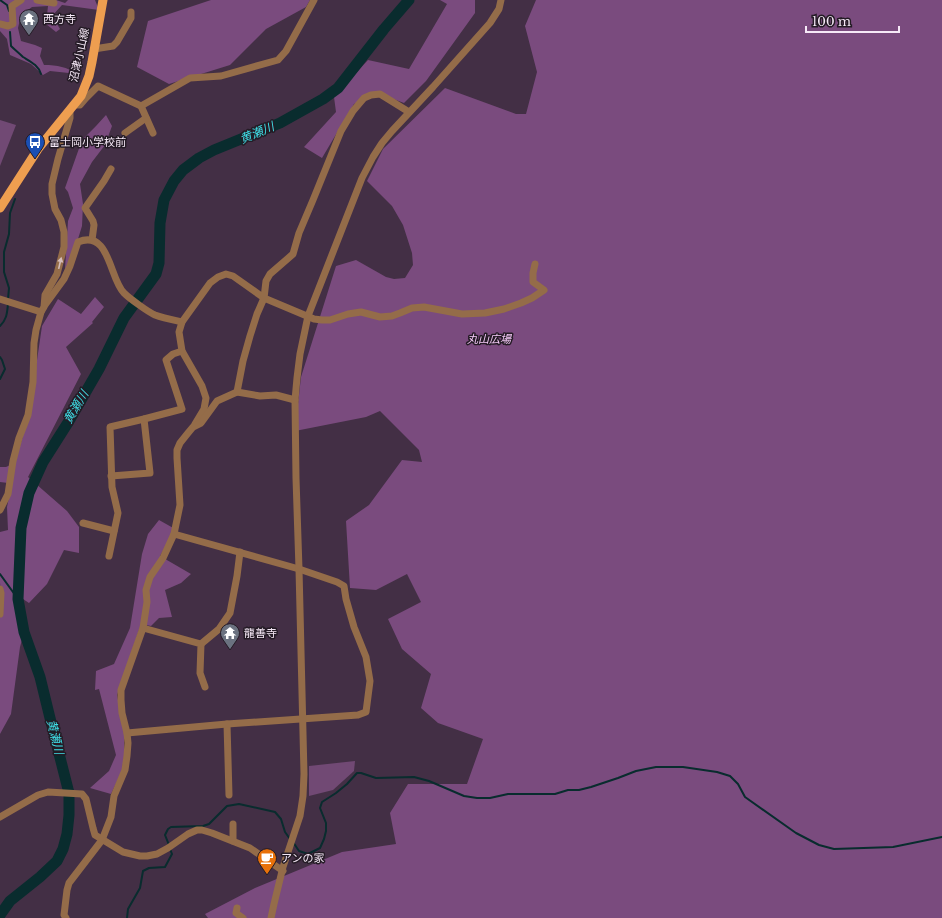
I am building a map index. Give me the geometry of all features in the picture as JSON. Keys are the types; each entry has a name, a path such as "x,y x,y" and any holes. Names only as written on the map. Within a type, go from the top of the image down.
{"main road":[{"name":"沼津小山線","path":"0,208 38,149 81,96 92,62 103,0"}],"street":[{"path":"0,24 8,26 13,24 12,6 21,0"},
{"path":"37,0 54,3"},
{"path":"142,106 190,78 220,76 278,60 286,51 314,0"},
{"path":"271,918 282,871 300,816 303,796 303,719 295,400 300,354 308,316 362,178 373,157 382,143 409,112 438,82 490,23 499,9 501,0"},
{"path":"94,49 113,46 117,42 131,18 131,12"},
{"path":"0,510 8,494 13,461 19,438 28,415 33,382 34,343 36,330 45,295 58,274 64,247 64,232 61,220 55,209 52,184 72,107 80,105 98,86 142,106 153,133"},
{"path":"237,392 243,360 257,314 264,298 266,281 270,274 293,254 299,233 314,200 340,130 364,98 371,95 380,94 409,112"},
{"path":"125,133 146,118"},
{"path":"92,240 94,225 85,208 111,169"},
{"path":"42,309 64,280 78,242 92,240 104,249 107,254 115,278 124,294 154,315 182,322"},
{"path":"66,918 64,915 69,883 102,840 111,817 114,796 125,770 128,743 120,700 121,690 143,628 147,602 146,590 150,577 163,558 174,534 180,505 177,450 180,443 193,427 204,409 206,398 202,386 182,351 179,332 182,322 192,308 210,283 218,277 226,274 233,276 264,298 314,319 330,320 348,314 361,312 380,317 392,316 412,308 424,306 462,314 486,313 504,309 532,298 544,290 533,282 535,264"},
{"path":"3,300 42,309"},
{"path":"109,556 118,513 112,487 110,426 182,409 166,360 173,354 182,351"},
{"path":"193,427 201,423 217,401 237,392 260,396 276,395 295,400"},
{"path":"111,476 150,473 144,419"},
{"path":"83,523 114,531"},
{"path":"127,733 358,715 366,712 370,681 366,657 354,627 344,586 299,569 174,534"},
{"path":"204,687 200,673 201,644 219,629 230,614 240,552"},
{"path":"0,589 0,614"},
{"path":"143,628 201,644"},
{"path":"228,724 229,795"},
{"path":"0,817 38,795 48,792 77,793 82,794 86,799 95,835 123,852 140,856 157,854 188,834 197,830 202,830 250,848 282,871"},
{"path":"233,824 233,841"},
{"path":"237,908 236,913 242,918"}],"shaded area":[{"path":"0,120 16,125 0,166"},
{"path":"355,761 354,771 333,790 309,796 309,766"}],"green space":[{"path":"0,0 56,0 65,3 68,0 95,0 99,10 62,5 52,16 60,29 56,32 46,24 48,6 32,7 21,15 18,28 21,41 42,48 40,56 44,65 62,67 78,74 50,71 43,75 31,64 10,55 7,39 0,31"},
{"path":"211,0 310,0 306,7 266,29 230,65 169,84 137,67 148,21"},
{"path":"440,0 475,0 475,13 426,81 404,103 380,94 354,104 322,158 304,147 336,112 334,97 368,60 409,69 447,4"},
{"name":"丸山広場","path":"536,0 942,0 942,918 208,918 205,914 255,888 342,852 396,844 390,813 408,784 467,784 483,739 438,723 421,708 431,674 402,649 388,619 421,602 407,574 376,590 350,588 346,521 369,505 402,460 422,462 419,450 380,411 366,417 295,431 301,377 336,266 356,260 386,277 394,279 405,278 413,265 412,253 403,225 392,206 367,181 383,149 445,88 516,114 526,114 537,72 525,26"},
{"path":"106,115 112,126 105,145 92,162 80,184 83,204 82,226 74,252 65,269 68,221 73,208 68,192 65,188 82,140"},
{"path":"95,297 104,307 92,322 93,323 66,347 81,374 28,477 67,511 79,527 79,553 64,550 47,584 29,603 20,597 24,632 20,647 11,714 0,734 0,616 2,602 0,583 0,532 8,530 7,507 11,488 8,483 0,482 0,467 6,467 15,463 29,415 42,326 58,299 81,314"},
{"path":"159,520 175,529 160,556 191,574 181,583 165,590 172,617 159,618 151,626 141,624 117,695 124,732 124,757 122,771 111,794 90,788 109,771 116,755 99,689 95,690 96,671 114,664 130,628 142,554 148,534"}],"waterway":[{"path":"0,0 7,5 9,11"},
{"name":"黄瀬川","path":"0,915 10,901 57,861 63,849 67,834 69,815 69,793 40,677 24,632 18,599 21,528 29,493 43,462 99,369 124,318 156,274 159,263 160,223 164,200 174,181 183,170 199,158 214,150 280,123 323,99 338,88 384,29 409,0"},
{"path":"10,32 11,46 36,66 41,74"},
{"path":"8,299 9,288 4,272 4,252 9,234 10,213 15,199"},
{"path":"0,326 7,313 8,304"},
{"path":"0,357 5,369 0,379"},
{"path":"0,574 18,599"},
{"path":"293,842 299,851 308,854 320,848 326,831 326,823 320,808 322,802 347,784 357,773 376,778 414,777 429,781 464,796 490,798 508,794 555,794 568,790 579,790 636,771 656,767 683,767 717,772 730,776 738,784 745,797 796,833 819,845 834,849 893,847 942,837"},
{"path":"169,845 165,835 171,827 203,826 209,824 227,806 239,804 275,812 281,819 285,832 290,839"},
{"path":"127,918 128,909 140,888 143,871 149,868 165,867 172,854 170,849"}],"place":[{"name":"西方寺","path":"29,36"},
{"name":"富士岡小学校前","path":"35,159"},
{"name":"龍善寺","path":"230,650"},
{"name":"アンの家","path":"267,875"}]}
